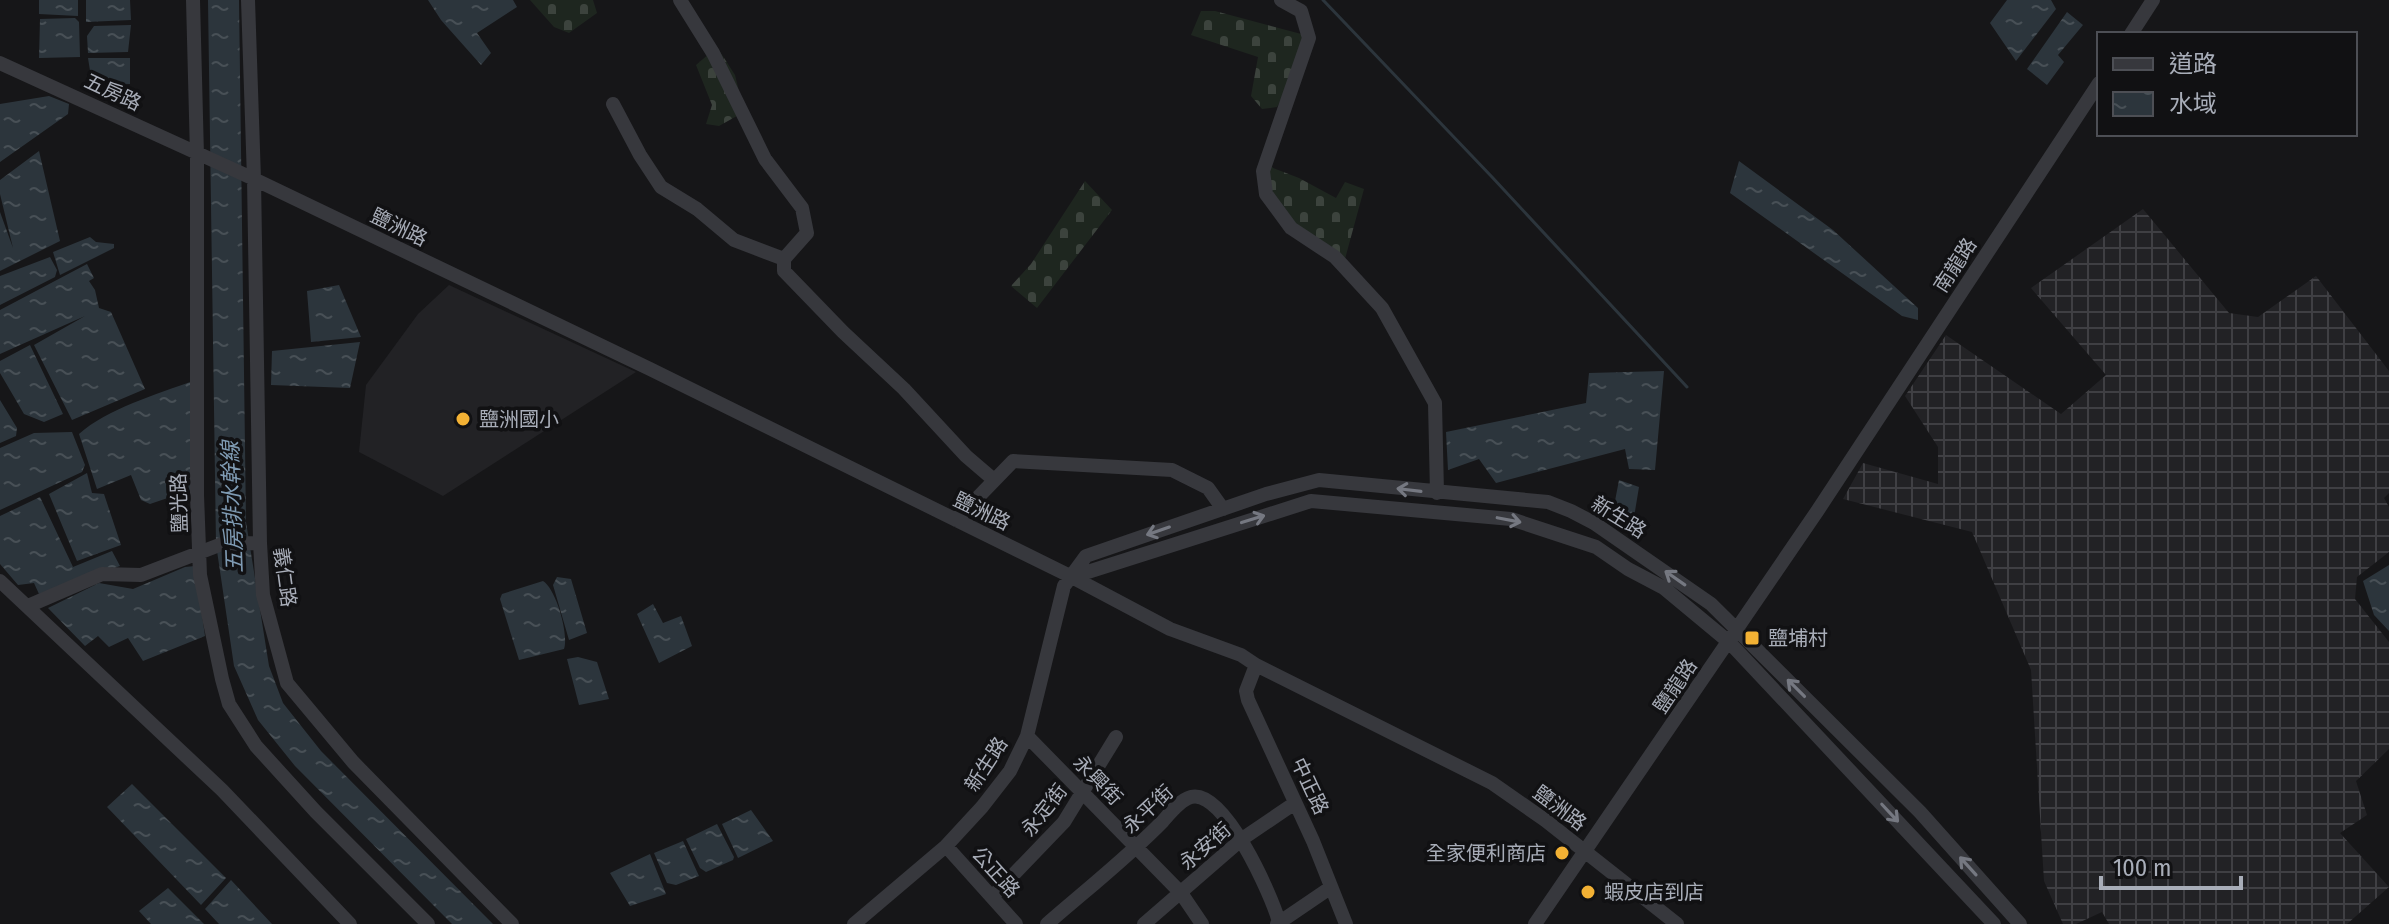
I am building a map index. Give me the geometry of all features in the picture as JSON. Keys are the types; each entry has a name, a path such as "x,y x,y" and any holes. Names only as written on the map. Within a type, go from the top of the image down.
{"street":[{"name":"鹽光路","path":"193,0 204,157 197,495 200,575 222,679 229,704 246,734 316,812 428,924"},
{"name":"義仁路","path":"248,0 248,177 256,543 263,595 287,683 353,762 512,924"},
{"path":"680,0 713,53 765,159 802,208 807,233 784,259 784,271 904,389 966,456 994,480"},
{"path":"1281,0 1301,11 1309,38 1263,171 1266,194 1291,228 1335,257 1382,308 1435,403 1437,493"},
{"path":"2132,32 2153,0"},
{"name":"五房路","path":"0,63 248,177"},
{"name":"南龍路","path":"1845,469 2097,86"},
{"path":"613,104 661,187 697,209 734,240 784,259"},
{"name":"鹽洲路","path":"248,177 956,520 1170,629 1241,655 1492,783 1545,820 1677,924"},
{"path":"956,520 1013,461 1172,470 1208,488 1223,509"},
{"name":"鹽龍路","path":"1535,924 1845,469"},
{"name":"新生路","path":"854,924 946,846 1010,771 1027,736 1064,586 1086,556 1319,480 1548,502 1571,511 1711,604 1920,812 2020,924"},
{"name":"新生路","path":"1072,577 1311,501 1511,519 1596,547 1664,588 1729,642 1994,924"},
{"path":"28,606 102,574 141,575 222,544 256,543"},
{"path":"0,581 222,790 350,924"},
{"name":"中正路","path":"1256,665 1246,691 1248,700 1346,924"},
{"name":"永興街","path":"1027,736 1181,893 1202,924"},
{"name":"永定街","path":"992,897 1053,835 1116,737"},
{"name":"永平街","path":"1047,924 1137,848 1180,803 1190,797 1201,797 1210,802 1242,839 1273,900 1278,923"},
{"name":"永安街","path":"1144,924 1242,839 1295,803"},
{"name":"公正路","path":"946,846 1016,924"},
{"path":"1278,923 1330,888"}],"shaded area":[{"path":"2143,209 2229,313 2258,317 2316,276 2389,371 2389,493 2384,498 2389,507 2389,552 2357,577 2355,599 2389,642 2389,749 2356,781 2367,815 2340,833 2389,887 2347,924 2109,924 2102,912 2076,924 2063,924 2044,881 2031,670 1972,532 1843,499 1863,463 1938,484 1938,447 1905,396 1946,335 2061,414 2106,375 2031,288"},
{"name":"鹽洲國小","path":"449,285 636,372 443,496 359,452 366,385 418,314"}],"green space":[{"path":"530,0 593,0 597,13 569,33 554,27"},
{"path":"1201,11 1215,11 1305,35 1298,67 1277,107 1262,109 1251,96 1258,57 1191,35"},
{"path":"717,47 735,75 744,112 719,126 706,124 712,105 696,65"},
{"path":"1264,155 1273,168 1336,198 1345,182 1364,189 1342,270 1263,194"},
{"path":"1085,181 1112,210 1037,308 1011,286 1031,264"}],"water":[{"path":"39,0 78,0 78,16 39,14"},
{"path":"86,0 130,0 131,20 86,22"},
{"name":"五房排水幹線","path":"208,0 239,0 246,522 269,666 283,703 321,751 493,924 452,924 295,766 258,720 234,666 216,544"},
{"path":"428,0 513,0 517,7 477,33 491,53 481,65 441,20"},
{"path":"2007,0 2051,0 2056,9 2016,61 1990,23"},
{"path":"2067,12 2083,25 2058,55 2064,62 2047,85 2027,69"},
{"path":"75,18 79,22 80,57 39,58 40,19"},
{"path":"131,25 128,52 88,53 87,36 94,26"},
{"path":"88,58 130,58 130,84 92,83"},
{"path":"49,96 69,104 68,114 0,162 0,104"},
{"path":"39,151 60,241 0,271 0,212 13,248 0,194 0,180"},
{"path":"1739,161 1833,230 1918,308 1918,320 1902,316 1730,193"},
{"path":"90,237 96,242 114,244 114,248 60,275 53,252"},
{"path":"50,257 57,270 55,277 0,305 0,276"},
{"path":"87,264 94,278 89,281 95,290 99,308 111,312 145,389 72,420 34,345 85,316 0,354 0,310"},
{"path":"339,285 361,337 311,342 307,291"},
{"path":"360,342 350,388 271,385 272,351"},
{"path":"30,345 63,414 44,422 24,414 0,373 0,361"},
{"path":"1664,371 1655,470 1629,469 1625,449 1496,483 1479,459 1448,470 1446,432 1586,403 1589,373"},
{"path":"193,381 197,488 150,504 141,500 131,475 97,489 79,434 118,410"},
{"path":"0,400 17,428 16,436 0,443"},
{"path":"72,432 85,465 82,472 0,510 0,448 34,433"},
{"path":"87,473 92,493 104,494 121,545 77,561 49,494"},
{"path":"1619,480 1639,487 1631,535 1611,522"},
{"path":"40,497 73,567 112,551 120,566 39,594 34,583 18,585 0,564 0,516"},
{"path":"2389,565 2389,631 2374,615 2363,581"},
{"path":"195,566 205,636 143,661 128,638 109,647 98,636 85,646 48,608 99,583 133,589 185,567"},
{"path":"557,577 571,579 587,633 569,640 553,585"},
{"path":"543,581 560,612 565,633 564,649 519,660 500,599 502,594"},
{"path":"653,604 663,623 681,616 692,646 659,663 637,614"},
{"path":"578,657 597,662 609,699 579,705 567,659"},
{"path":"132,784 226,878 201,905 107,807"},
{"path":"751,810 773,841 738,858 722,824"},
{"path":"717,824 734,857 706,872 700,868 686,839"},
{"path":"683,841 699,876 676,885 667,883 654,853"},
{"path":"650,854 666,894 630,906 610,873"},
{"path":"231,880 272,924 219,924 205,909"},
{"path":"168,888 204,924 151,924 139,911"}],"waterway":[{"path":"1323,0 1687,387"}],"place":[{"name":"鹽洲國小","path":"463,419"},
{"name":"鹽埔村","path":"1752,638"},
{"name":"全家便利商店","path":"1562,853"},
{"name":"蝦皮店到店","path":"1588,892"}]}
